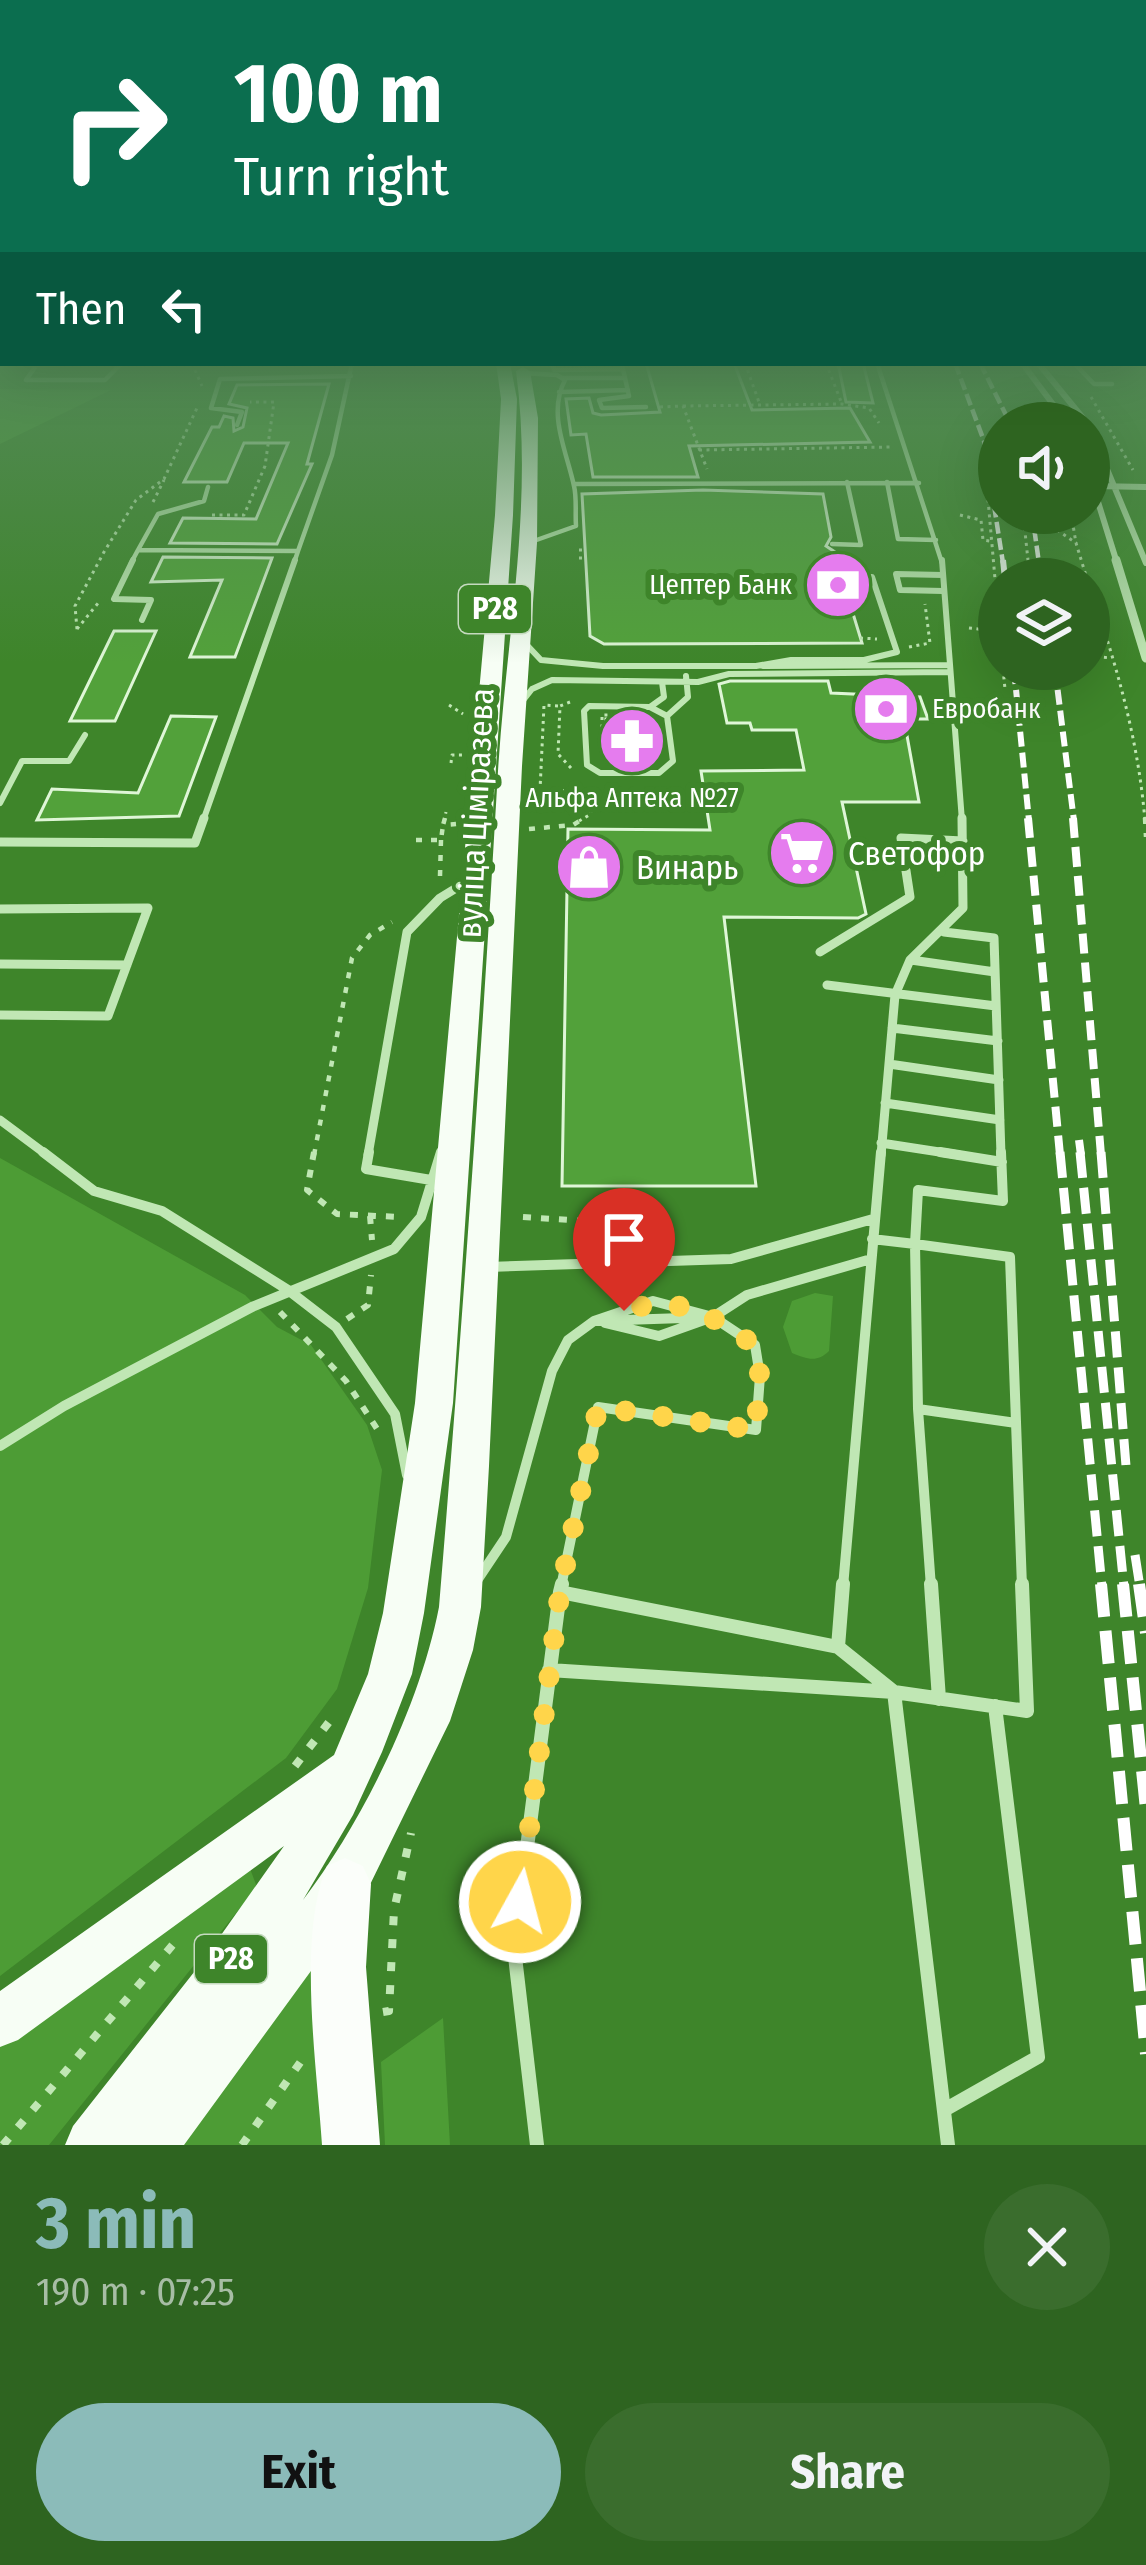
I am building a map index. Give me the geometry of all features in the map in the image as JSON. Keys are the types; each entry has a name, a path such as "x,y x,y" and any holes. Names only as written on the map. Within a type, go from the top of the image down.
{"highway":[{"name":"Р28","path":"345,1884 339,1967 351,2145"}],"main road":[{"name":"вуліца Ціміразева","path":"441,1291 446,1218 441,1180 458,1113 506,463"},
{"name":"вуліца Ціміразева","path":"481,1267 529,463"},
{"name":"Р28","path":"151,2145 345,1884 435,1706 460,1607 481,1267"},
{"name":"Р28","path":"92,2145 284,1887 357,1764 390,1674 408,1605 434,1403 441,1291"},
{"name":"Р28","path":"0,2022 357,1764"}],"street":[{"path":"1110,475 1146,564"},
{"path":"1110,486 1146,487"},
{"path":"1109,534 1146,658"}],"lane":[{"path":"0,842 195,842 329,463"},
{"path":"528,543 576,526 574,484 566,463"},
{"path":"838,1647 895,994 910,960 964,908 943,575 911,463"},
{"path":"832,544 861,544 847,482"},
{"path":"887,482 898,538 936,540"},
{"path":"574,484 919,482"},
{"path":"142,620 151,600 114,599 138,550 158,514 204,501 208,487"},
{"path":"138,550 298,551"},
{"path":"943,575 896,574 900,590 943,591"},
{"path":"756,666 779,658 897,652 872,577 842,577"},
{"path":"521,639 550,663 950,669"},
{"path":"667,716 688,697 686,667"},
{"path":"518,707 532,688 551,680 686,682 729,674 950,669"},
{"path":"650,706 664,697 662,682"},
{"path":"589,706 650,706 667,716 673,761 659,773 600,773 587,766 584,711 589,706"},
{"path":"0,803 22,761 69,760 85,735"},
{"path":"820,952 910,897 901,838 963,841"},
{"path":"476,876 440,898 407,932 366,1169 441,1180 487,1180"},
{"path":"0,909 148,908 108,1016 0,1015"},
{"path":"939,1699 918,1409 918,1190 1003,1201 994,938 944,932"},
{"path":"910,960 995,972"},
{"path":"0,964 127,965"},
{"path":"827,985 996,1006"},
{"path":"892,1028 998,1041"},
{"path":"889,1064 999,1080"},
{"path":"885,1103 1000,1120"},
{"path":"0,1120 94,1191 162,1211 288,1290 336,1327 394,1414 416,1515"},
{"path":"881,1143 1001,1162"},
{"path":"0,1446 64,1406 267,1300 394,1249 421,1217 441,1180"},
{"path":"441,1291 481,1267 731,1258 874,1219"},
{"path":"549,1670 894,1692 1027,1711 1010,1257 872,1239"},
{"path":"460,1607 506,1537 552,1371 568,1340 594,1321 713,1317 747,1295 871,1259"},
{"path":"537,2145 514,1948 560,1592 598,1407 756,1430 760,1376 754,1345 713,1317"},
{"path":"918,1409 1016,1423"},
{"path":"560,1592 838,1647 894,1692 948,2145"},
{"path":"946,2109 1038,2057 995,1706"}],"path":[{"path":"77,629 75,607 104,552 136,500 164,479 171,463"},
{"path":"158,514 244,515 265,463"},
{"path":"704,463 710,478"},
{"path":"960,515 978,519"},
{"path":"982,534 983,540 992,541"},
{"path":"991,534 994,558"},
{"path":"1063,534 1076,543"},
{"path":"1074,534 1081,558"},
{"path":"969,628 978,630"},
{"path":"907,647 930,643 928,630"},
{"path":"860,638 877,638"},
{"path":"1110,652 1127,696 1140,759 1146,837"},
{"path":"449,705 463,714"},
{"path":"560,706 544,705 540,790 590,791"},
{"path":"602,715 646,715 648,754 602,754 602,715"},
{"path":"451,763 452,755 470,755"},
{"path":"440,891 446,812"},
{"path":"443,825 463,824"},
{"path":"416,840 441,840"},
{"path":"405,913 370,935 352,958 308,1190 337,1214 405,1217"},
{"path":"312,1342 368,1305 373,1254 370,1216"},
{"path":"523,1217 616,1223"},
{"path":"267,1300 312,1342 357,1396 377,1425 381,1441"},
{"path":"292,1770 338,1711"},
{"path":"4,2145 187,1925"},
{"path":"242,2145 313,2045"}],"green space":[{"path":"0,1158 245,1295 277,1327 311,1345 367,1425 382,1470 368,1588 337,1689 286,1758 0,1976"},
{"path":"815,1293 833,1296 829,1351 812,1359 792,1353 783,1327 792,1301"},
{"path":"249,1866 257,1887 49,2145 0,2145 0,2046"},
{"path":"316,1949 324,2145 174,2145"},
{"path":"443,2018 450,2145 385,2145 381,2062"}],"building":[{"path":"194,463 235,463 227,482 184,482"},
{"path":"280,463 312,464 277,544 170,543 183,518 256,519"},
{"path":"591,463 694,463 698,477 593,477"},
{"path":"703,490 823,494 831,537 826,546 835,552 840,569 835,578 844,584 862,643 604,644 590,636 582,494"},
{"path":"163,557 272,558 235,657 190,657 222,580 151,582"},
{"path":"114,631 156,631 115,721 70,721"},
{"path":"828,681 831,693 920,697 928,719 904,719 919,802 842,802 866,914 858,918 724,917 756,1186 562,1186 568,829 710,830 701,771 804,770 796,730 752,730 750,723 727,723 719,684"},
{"path":"171,716 216,717 179,816 37,820 52,789 138,793"},
{"path":"606,719 644,720 644,746 605,745"}],"railway":[{"path":"987,463 1002,558"},
{"path":"1035,534 1038,558"},
{"path":"1016,690 1029,821"},
{"path":"1058,690 1074,821"},
{"path":"1028,818 1060,1155"},
{"path":"1073,818 1101,1155"},
{"path":"1079,1140 1081,1155"},
{"path":"1060,1152 1102,1587"},
{"path":"1080,1152 1124,1587"},
{"path":"1101,1152 1126,1466"},
{"path":"1135,1555 1140,1587"},
{"path":"1101,1584 1146,2054"},
{"path":"1123,1584 1146,1809"},
{"path":"1139,1584 1146,1633"}],"place":[{"name":"Цептер Банк","path":"838,585"},
{"name":"Евробанк","path":"886,709"},
{"name":"Альфа Аптека №27","path":"632,741"},
{"name":"Светофор","path":"802,853"},
{"name":"Винарь","path":"589,867"}],"route":[{"path":"520,1902 560,1592 598,1407 756,1430 760,1376 754,1345 713,1317 653,1301 624,1311"}]}
